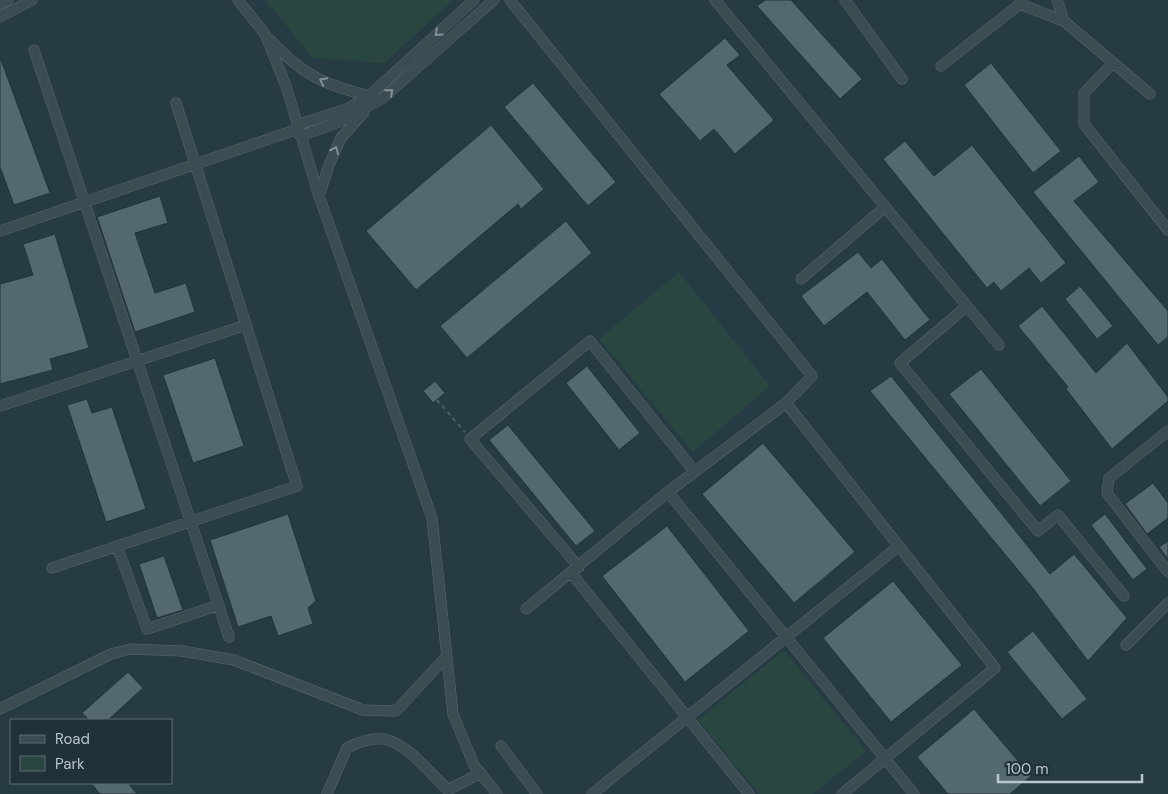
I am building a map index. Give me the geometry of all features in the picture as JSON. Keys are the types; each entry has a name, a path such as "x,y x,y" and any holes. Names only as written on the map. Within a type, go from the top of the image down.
{"street":[{"path":"0,4 8,0"},
{"path":"0,17 32,0"},
{"path":"238,0 265,34 304,72 336,88 369,96"},
{"path":"0,231 298,130 347,109 369,96 474,0"},
{"path":"298,130 339,122 368,108 383,98 494,0"},
{"path":"510,0 812,376 786,404 668,492 576,571 526,609"},
{"path":"715,0 999,345"},
{"path":"845,0 902,79"},
{"path":"1057,0 1064,21"},
{"path":"941,66 1020,2 1064,21 1150,94"},
{"path":"265,34 286,86 319,196 432,518 453,714 474,765 495,793"},
{"path":"34,50 229,637"},
{"path":"1113,62 1084,93 1084,124 1168,230"},
{"path":"52,568 297,486 176,103"},
{"path":"319,196 328,165 341,138 368,108"},
{"path":"801,279 885,207"},
{"path":"967,306 900,363 1038,531 1058,514 1124,596"},
{"path":"0,406 246,324"},
{"path":"695,472 590,341 470,439 576,571 687,718 749,794"},
{"path":"786,404 995,668 842,794"},
{"path":"1168,431 1109,478 1107,494 1168,572"},
{"path":"668,492 914,794"},
{"path":"117,546 148,629 219,605"},
{"path":"592,794 899,546"},
{"path":"1126,645 1168,604"},
{"path":"0,709 111,654 131,649 182,651 234,660 363,710 396,711 447,656"},
{"path":"327,794 347,748 364,740 388,740 410,754 448,790 481,774"},
{"path":"502,746 537,794"}],"path":[{"path":"437,400 464,431"}],"green space":[{"path":"265,0 453,0 384,63 313,58"},
{"path":"679,272 770,386 693,452 599,339"},
{"path":"784,650 866,751 813,794 759,794 698,720"}],"building":[{"path":"765,0 791,0 862,79 840,99 757,6"},
{"path":"725,38 740,55 727,65 774,120 735,154 714,129 700,141 659,94"},
{"path":"0,57 50,193 14,205 0,167"},
{"path":"991,63 1061,151 1033,173 964,85"},
{"path":"533,83 616,182 588,206 504,107"},
{"path":"491,125 544,189 521,209 518,204 416,290 366,231"},
{"path":"905,141 934,176 972,145 1066,263 1041,283 1029,268 1001,291 994,282 987,288 883,159"},
{"path":"1079,156 1099,182 1074,201 1168,311 1168,337 1158,345 1033,192"},
{"path":"160,196 168,223 135,233 155,293 186,283 195,312 135,332 97,217"},
{"path":"566,221 592,253 467,358 440,326"},
{"path":"55,234 89,348 50,359 53,370 0,384 0,284 33,275 23,244"},
{"path":"858,252 871,268 882,259 930,320 905,340 867,292 824,326 801,296"},
{"path":"1080,286 1113,326 1097,339 1065,299"},
{"path":"1042,306 1096,373 1127,343 1168,397 1168,401 1112,449 1066,389 1068,387 1018,326"},
{"path":"215,358 244,446 193,463 163,375"},
{"path":"587,366 640,433 619,450 566,383"},
{"path":"981,369 1071,481 1040,506 949,394"},
{"path":"891,376 1050,574 1074,554 1127,618 1088,661 1032,587 870,391"},
{"path":"435,381 445,393 433,403 423,391"},
{"path":"87,399 92,413 112,407 146,509 106,522 67,405"},
{"path":"508,425 595,531 576,546 489,440"},
{"path":"763,443 855,552 794,603 702,494"},
{"path":"1153,483 1168,503 1168,518 1147,534 1125,504"},
{"path":"288,514 316,601 308,608 313,624 278,636 271,616 238,627 210,540"},
{"path":"1105,514 1147,569 1133,580 1091,525"},
{"path":"667,526 749,631 685,682 602,576"},
{"path":"1168,541 1168,559 1159,547"},
{"path":"164,556 183,610 157,618 139,564"},
{"path":"893,581 962,665 891,722 823,638"},
{"path":"1033,631 1087,699 1062,719 1007,652"},
{"path":"128,672 143,688 109,719 88,719 82,713"},
{"path":"974,709 1031,776 1010,794 948,794 917,757"},
{"path":"92,784 129,784 137,794 100,794"}]}
